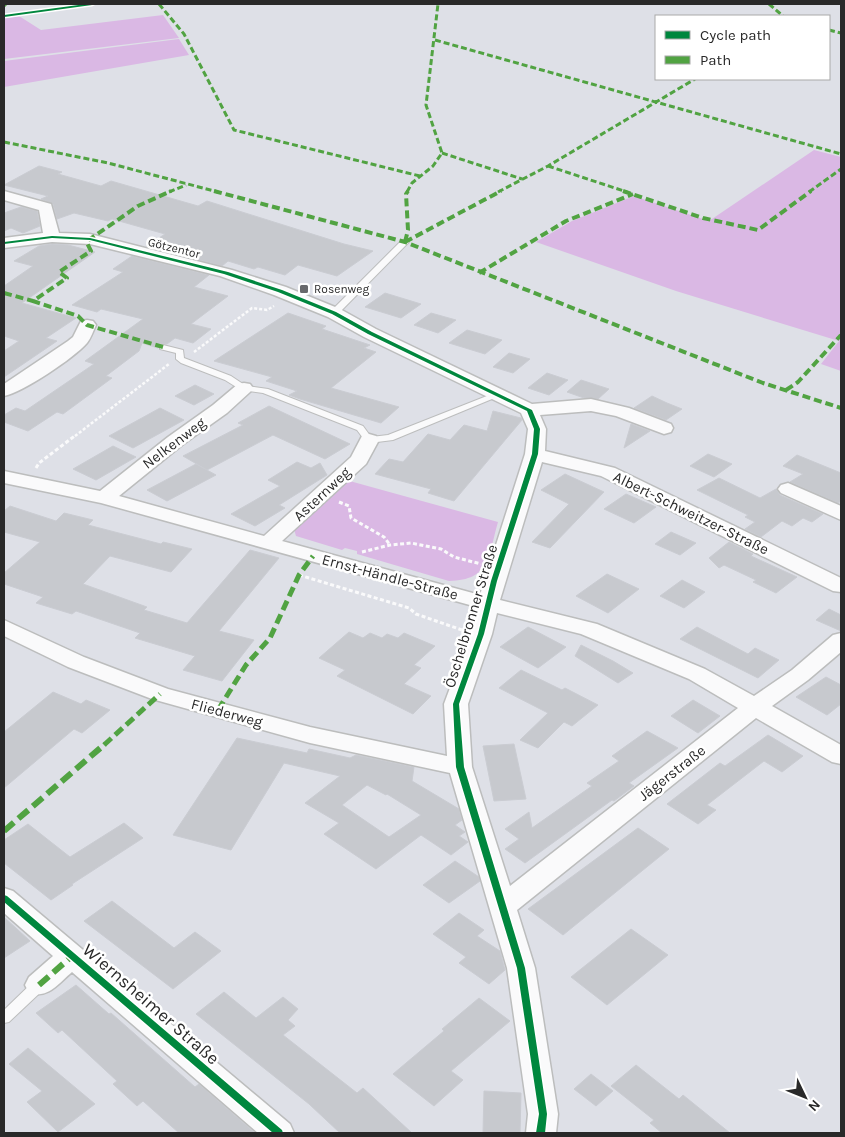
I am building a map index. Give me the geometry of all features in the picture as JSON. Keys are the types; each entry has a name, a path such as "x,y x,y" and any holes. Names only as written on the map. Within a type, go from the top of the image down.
{"street":[{"path":"4,196 21,199 46,208 52,237"},
{"name":"Götzentor","path":"4,243 52,237 90,239 226,273 280,290 334,313"},
{"path":"334,313 370,333 500,394 529,410 591,405 622,412 664,428"},
{"path":"4,391 81,339 88,326"},
{"name":"Nelkenweg","path":"104,498 175,441 220,410 244,388"},
{"name":"Öschelbronner Straße","path":"529,410 537,429 535,454 488,604 481,634 456,704 460,767 521,968 543,1114 541,1133"},
{"name":"Asternweg","path":"269,542 359,460 368,440"},
{"name":"Albert-Schweitzer-Straße","path":"535,454 608,472 841,586"},
{"name":"Ernst-Händle-Straße","path":"4,477 104,498 488,604 589,629 697,674 841,756"},
{"path":"788,489 841,514"},
{"name":"Fliederweg","path":"4,627 76,662 160,694 310,735 460,767"},
{"name":"Jägerstraße","path":"503,906 756,706 800,675 841,640"},
{"name":"Wiernsheimer Straße","path":"4,898 279,1133"},
{"path":"39,985 72,956"}],"lane":[{"path":"334,313 405,242"},
{"path":"163,347 180,352 180,358 228,378 244,388 264,391 360,428 368,440 390,438 500,394"},
{"path":"4,1018 39,985"}],"path":[{"path":"27,481 39,463 170,363 190,355 252,308 268,310 275,306 280,307"},
{"path":"322,495 349,506 351,518 384,537 390,545"},
{"path":"357,557 362,552 390,545 411,543 440,549 454,557 486,566"},
{"path":"299,575 409,608 416,614 469,632 481,634"}],"shaded area":[{"path":"163,15 179,38 4,59 4,18 19,16 41,30"},
{"path":"179,39 189,55 4,87 4,61"},
{"path":"814,150 841,157 841,371 821,364 839,341 676,291 536,242 572,221 634,196 709,221"},
{"path":"346,480 498,522 486,564 473,576 463,580 449,581 357,554 357,551 345,548 342,550 296,536 294,529"}],"building":[{"path":"39,166 62,172 58,174 101,186 111,181 198,206 207,201 344,244 373,251 337,276 298,265 285,275 258,267 254,269 228,261 222,266 147,246 165,234 112,219 108,221 74,213 57,219 53,204 41,199 48,196 4,185"},
{"path":"21,207 37,211 40,226 23,233 11,228 4,231 4,213"},
{"path":"52,244 68,245 95,252 22,303 76,318 46,338 57,341 4,377 4,351 19,341 4,336 4,286 33,266 14,261 39,246"},
{"path":"132,256 209,275 194,287 228,296 191,324 211,329 193,343 175,338 167,344 159,344 158,348 142,343 139,351 106,376 112,378 63,414 57,412 28,431 4,422 4,415 16,408 25,411 94,364 85,361 143,319 101,309 97,312 72,305 123,272 113,269"},
{"path":"385,293 421,304 401,318 365,307"},
{"path":"288,313 326,326 322,329 370,345 364,348 376,352 331,388 399,407 381,423 289,395 297,391 266,381 272,377 214,361"},
{"path":"431,313 456,320 438,333 414,325"},
{"path":"467,330 502,340 485,354 449,343"},
{"path":"509,353 530,359 513,373 493,367"},
{"path":"547,373 568,380 549,395 528,388"},
{"path":"581,380 609,389 598,399 584,398 567,392"},
{"path":"195,385 214,394 194,405 175,396"},
{"path":"652,396 682,409 666,420 634,408"},
{"path":"269,406 350,444 325,459 273,435 207,470 183,456 243,425 238,423"},
{"path":"160,408 184,420 133,448 109,436"},
{"path":"493,411 521,418 522,420 454,501 428,493 431,489 375,474 389,459 403,462 428,434 450,440 464,425 487,431"},
{"path":"631,424 650,431 624,448"},
{"path":"113,446 136,457 96,480 73,469"},
{"path":"708,454 732,464 714,477 690,466"},
{"path":"797,455 841,473 841,501 838,503 790,482 803,474 783,466"},
{"path":"297,462 311,468 320,463 327,475 279,505 285,508 255,526 231,514 280,486 268,480"},
{"path":"196,464 216,475 167,501 147,490"},
{"path":"565,474 604,492 550,548 532,542 569,504 541,490"},
{"path":"719,478 760,498 776,489 780,495 823,514 812,522 803,518 792,526 782,521 761,537 745,529 755,522 745,517 748,515 697,490"},
{"path":"626,494 656,507 634,523 604,509"},
{"path":"10,506 56,521 64,513 93,520 88,525 161,544 163,542 192,549 171,572 110,556 83,584 147,607 144,610 187,623 250,550 279,558 219,631 254,640 222,681 183,670 195,656 135,638 140,633 76,611 72,614 36,603 43,597 4,584 4,573 40,542 4,532 4,511"},
{"path":"671,532 696,543 680,555 655,544"},
{"path":"729,542 753,554 751,556 797,577 776,593 753,582 756,580 724,565 719,568 709,558"},
{"path":"607,574 639,589 608,613 576,596"},
{"path":"682,580 705,592 684,608 660,596"},
{"path":"829,609 841,615 841,631 816,620"},
{"path":"528,627 566,647 538,668 500,647"},
{"path":"697,627 748,654 755,648 779,660 758,678 680,639"},
{"path":"349,632 363,638 370,633 382,638 387,634 398,638 404,633 435,646 414,665 421,668 404,684 431,696 413,714 337,676 345,670 319,658"},
{"path":"581,645 633,673 618,683 575,656"},
{"path":"521,670 562,690 565,688 598,705 572,726 564,722 538,748 520,740 548,713 499,688"},
{"path":"826,677 841,685 841,704 827,715 796,697"},
{"path":"53,692 81,704 86,700 110,710 82,733 74,729 4,788 4,732"},
{"path":"693,700 720,716 698,733 671,716"},
{"path":"647,731 678,748 629,783 634,786 525,863 505,849 519,839 505,829 529,812 532,828 592,786 587,783 619,761 612,756"},
{"path":"768,735 803,756 782,772 764,761 707,805 716,810 698,824 667,804 720,763 725,766"},
{"path":"237,738 307,753 309,749 350,758 356,755 414,767 412,781 459,809 462,820 455,825 465,832 459,836 468,842 451,855 421,835 376,869 324,834 339,823 305,803 340,776 284,763 231,850 173,835","holes":["367,785 421,815 389,837 342,805"]},
{"path":"514,744 526,799 494,801 483,746"},
{"path":"124,823 143,838 72,884 51,900 4,863 4,840 28,824 70,857"},
{"path":"638,828 669,849 563,935 528,909"},
{"path":"455,861 479,877 480,881 449,903 423,885"},
{"path":"112,901 174,948 195,932 221,951 173,989 84,921"},
{"path":"459,913 484,930 477,936 500,951 505,970 489,984 459,963 466,957 433,934"},
{"path":"4,917 30,941 4,958"},
{"path":"631,929 668,955 607,1005 571,977"},
{"path":"76,985 109,1014 111,1013 195,1087 199,1084 255,1133 179,1133 143,1101 137,1106 113,1084 117,1081 62,1030 58,1033 36,1013"},
{"path":"224,992 256,1018 283,997 298,1009 288,1020 295,1026 283,1035 357,1093 363,1088 412,1133 340,1133 309,1104 196,1014"},
{"path":"479,998 510,1021 451,1071 463,1080 434,1106 393,1074 444,1031 442,1029"},
{"path":"28,1048 95,1104 58,1132 27,1102 42,1091 9,1064"},
{"path":"636,1065 679,1099 683,1095 730,1133 662,1133 650,1123 654,1120 611,1086"},
{"path":"591,1074 613,1091 596,1106 574,1089"},
{"path":"484,1091 521,1093 520,1133 483,1133"}],"marked path":[{"path":"159,4 184,34 234,130 420,176"},
{"path":"405,242 408,230 406,194 412,183 433,166 442,153 426,105 438,4"},
{"path":"769,4 782,15"},
{"path":"830,30 841,33"},
{"path":"435,40 841,154"},
{"path":"405,242 548,166 693,80"},
{"path":"4,142 108,163 405,242 763,383 841,408"},
{"path":"442,153 522,179"},
{"path":"548,166 703,218 758,230 841,169"},
{"path":"163,347 87,325 78,316 33,301 67,278 59,272 91,251 87,243 90,239 138,206 186,185"},
{"path":"479,273 566,221 633,194"},
{"path":"4,293 33,301"},
{"path":"786,390 798,382 841,335"},
{"path":"218,710 246,665 270,638 299,575 313,556"},
{"path":"4,831 160,694"},
{"path":"39,985 72,956"}],"cycle path":[{"path":"4,16 92,4"},
{"path":"4,243 52,237 90,239 226,273 280,291 334,313 370,333 529,410 537,429 535,454 494,581 481,634 456,704 460,767 521,968 543,1114 541,1133"},
{"path":"4,898 279,1133"}],"place":[{"name":"Rosenweg","path":"304,289"}]}
